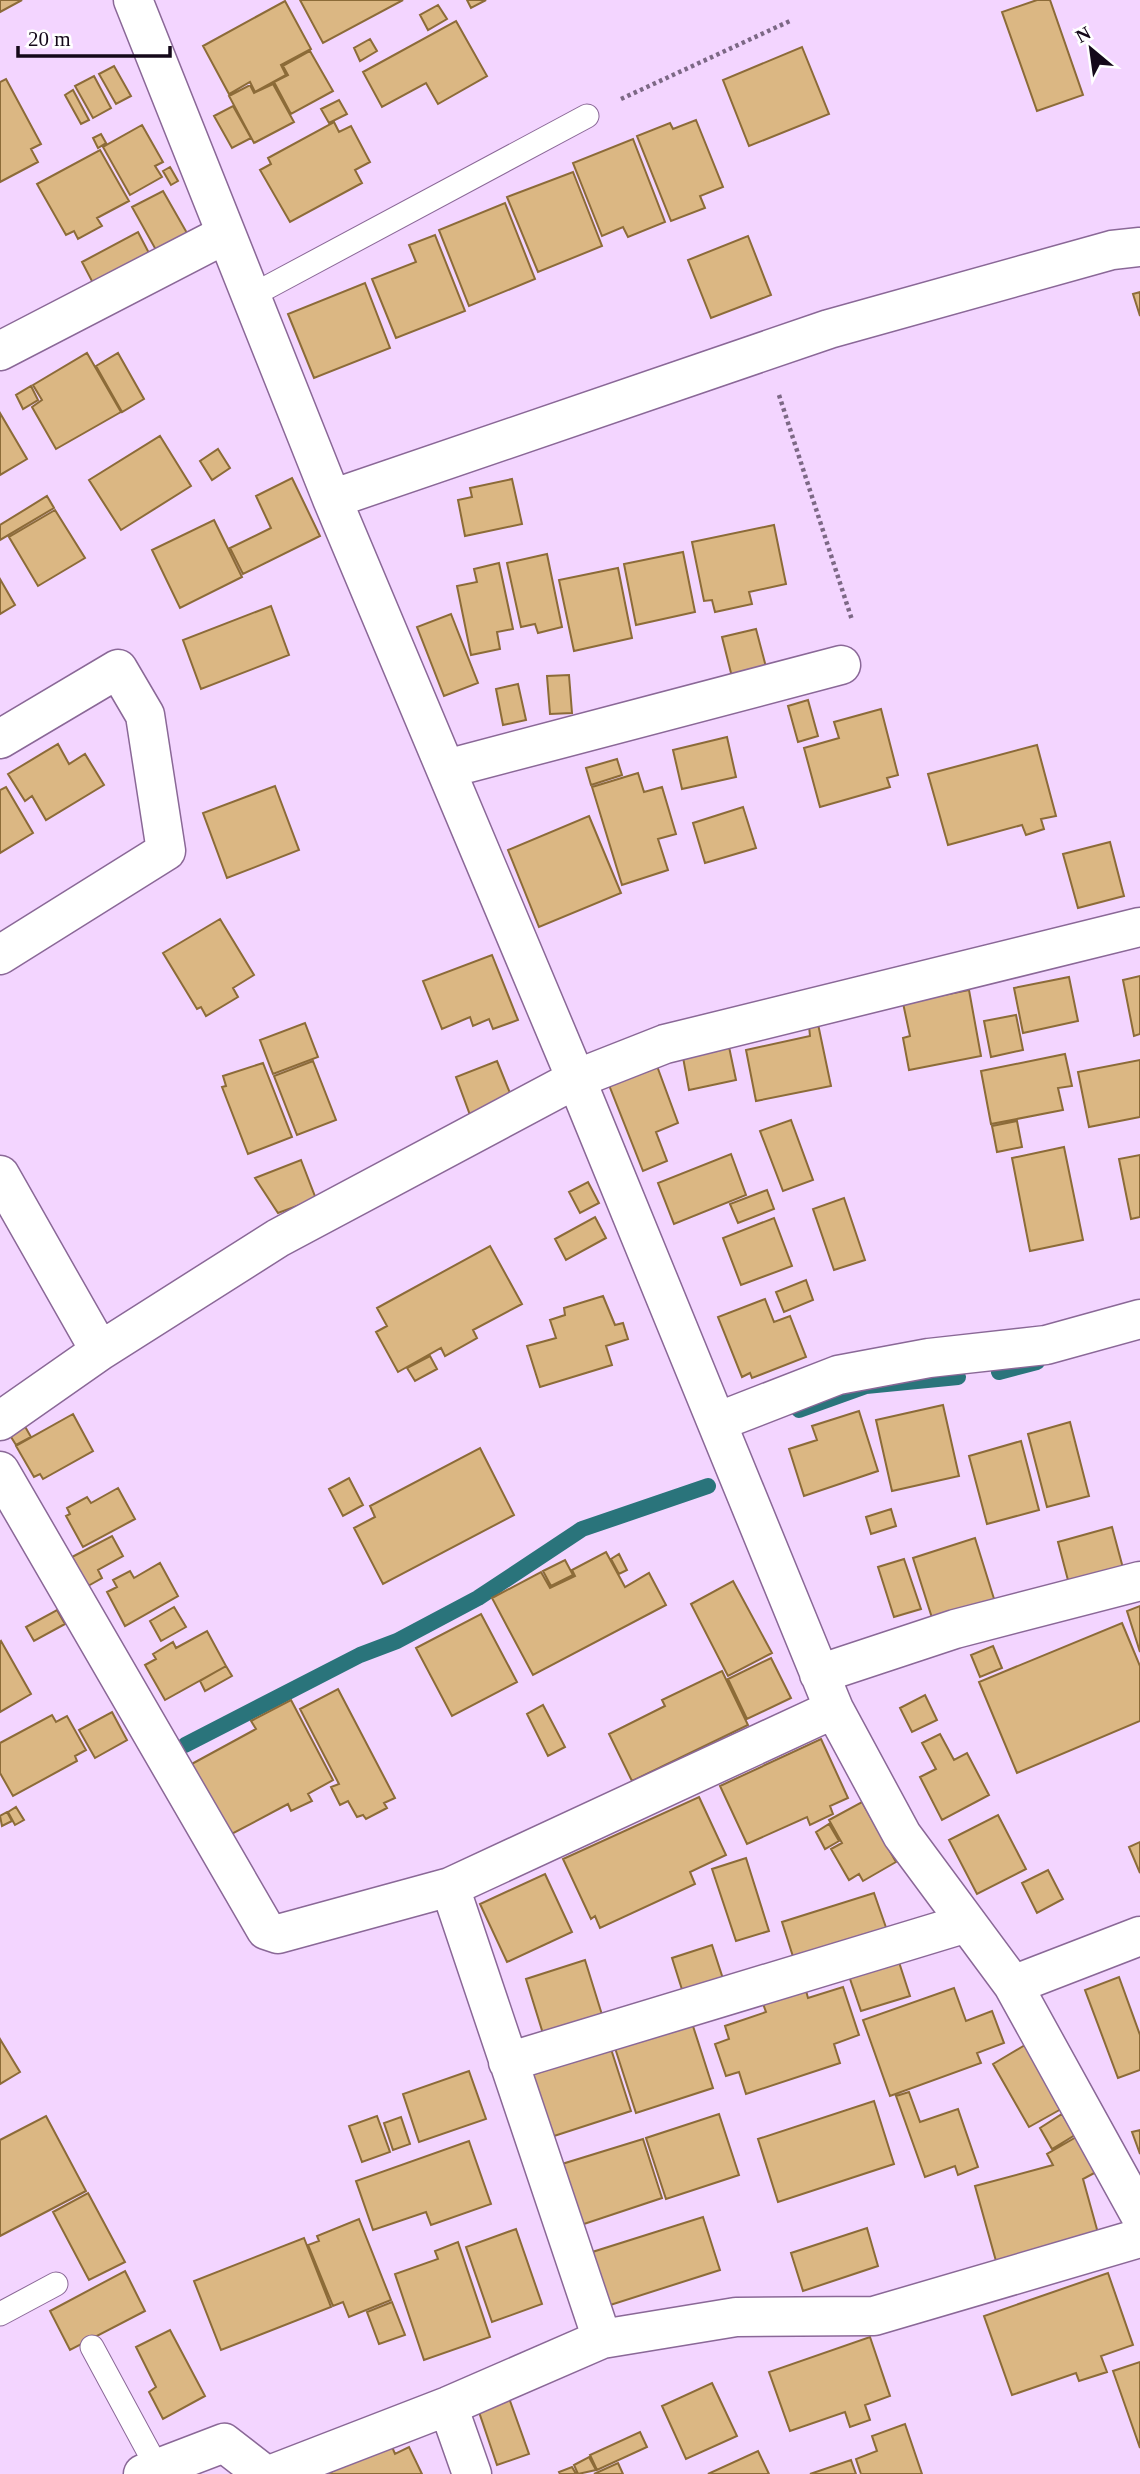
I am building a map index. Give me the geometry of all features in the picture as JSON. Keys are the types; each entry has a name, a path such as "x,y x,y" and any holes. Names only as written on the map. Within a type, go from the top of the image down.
{"street":[{"path":"133,0 332,499 576,1079 834,1709 902,1835 1013,1985 1140,2214"},
{"path":"0,351 226,234"},
{"path":"332,499 829,330 1112,250 1140,247"},
{"path":"446,769 841,666"},
{"path":"0,739 118,669 145,715 166,851 0,955"},
{"path":"0,1422 100,1351 278,1238 576,1079 665,1044 1140,927"},
{"path":"0,1175 100,1351"},
{"path":"717,1422 838,1375 929,1358 1046,1345 1140,1319"},
{"path":"0,1471 266,1930 278,1934 450,1888 834,1709"},
{"path":"819,1674 955,1629 1140,1581"},
{"path":"450,1888 602,2339"},
{"path":"508,2062 967,1923"},
{"path":"1013,1985 1140,1936"},
{"path":"271,2474 448,2406 602,2339 736,2317 874,2316 1140,2238"},
{"path":"448,2406 472,2474"},
{"path":"150,2471 224,2443 264,2474"}],"lane":[{"path":"251,296 587,116"},
{"path":"0,2314 56,2284"},
{"path":"92,2347 150,2471"}],"path":[{"path":"587,116 792,19"},
{"path":"765,351 865,660 841,666"}],"building":[{"path":"0,0 22,0 0,12"},
{"path":"300,0 403,0 323,43"},
{"path":"467,0 486,0 471,8"},
{"path":"1037,0 1050,0 1083,95 1037,111 1002,12"},
{"path":"285,1 311,49 281,65 286,75 255,92 250,82 229,94 203,46"},
{"path":"438,5 447,19 428,30 420,15"},
{"path":"456,21 487,76 438,104 426,83 382,107 363,72"},
{"path":"370,39 377,51 360,61 354,48"},
{"path":"802,47 829,114 749,146 723,80"},
{"path":"310,51 333,91 291,114 274,82 288,75 283,66"},
{"path":"114,66 131,96 116,104 99,74"},
{"path":"94,76 111,108 93,118 75,86"},
{"path":"6,79 41,144 31,149 38,162 0,182 0,82"},
{"path":"273,84 294,122 254,143 229,96 250,85 254,93"},
{"path":"73,90 89,120 81,124 65,95"},
{"path":"339,100 347,114 329,123 321,109"},
{"path":"233,106 251,138 232,148 214,116"},
{"path":"696,120 723,187 700,196 705,208 671,221 637,136 670,123 673,129"},
{"path":"334,122 339,132 351,126 370,162 355,170 362,183 290,222 260,170 271,164 268,158"},
{"path":"142,125 163,162 155,166 162,177 130,195 103,147"},
{"path":"101,134 106,143 98,148 93,138"},
{"path":"633,139 665,222 628,237 623,227 602,236 573,163"},
{"path":"100,150 129,201 97,218 102,226 78,239 74,231 66,235 37,184"},
{"path":"170,167 178,181 171,185 163,171"},
{"path":"573,172 602,246 538,272 507,197"},
{"path":"163,191 187,233 156,250 132,207"},
{"path":"505,203 535,279 469,306 439,230"},
{"path":"138,232 150,255 94,285 82,262"},
{"path":"435,235 465,311 396,338 372,279 416,262 409,245"},
{"path":"748,236 771,295 711,318 688,260"},
{"path":"365,283 390,348 314,378 288,314"},
{"path":"1140,292 1140,316 1133,294"},
{"path":"87,353 121,412 56,449 32,407 42,400 33,385"},
{"path":"118,353 144,399 122,412 96,366"},
{"path":"31,386 38,400 23,409 16,395"},
{"path":"0,413 27,459 0,475"},
{"path":"160,436 191,486 121,530 89,480"},
{"path":"218,449 230,468 212,480 200,461"},
{"path":"292,478 320,536 243,574 230,548 271,528 256,496"},
{"path":"512,479 522,524 465,536 458,500 472,497 470,488"},
{"path":"47,496 54,508 0,540 0,525"},
{"path":"55,510 85,558 38,586 9,537"},
{"path":"214,520 242,577 180,608 152,550"},
{"path":"774,525 786,584 749,592 752,604 715,612 712,600 704,601 692,542"},
{"path":"683,552 695,612 636,625 624,564"},
{"path":"547,554 562,627 538,633 535,624 521,627 507,563"},
{"path":"499,563 513,629 497,632 500,649 471,655 457,586 477,582 474,569"},
{"path":"618,568 632,638 574,651 559,580"},
{"path":"0,579 15,605 0,614"},
{"path":"271,606 289,655 201,689 183,640"},
{"path":"451,614 478,683 444,696 417,627"},
{"path":"756,629 766,667 732,677 722,637"},
{"path":"569,675 572,713 550,714 547,676"},
{"path":"518,684 526,720 503,725 496,689"},
{"path":"808,700 818,736 798,742 788,706"},
{"path":"881,709 898,775 887,778 890,787 820,807 804,748 839,738 834,722"},
{"path":"727,737 736,777 682,789 673,750"},
{"path":"58,744 69,764 85,754 104,785 46,820 32,796 25,801 8,774"},
{"path":"1037,745 1056,816 1041,819 1044,829 1026,835 1022,825 948,845 928,774"},
{"path":"617,759 622,775 591,785 586,768"},
{"path":"638,773 644,792 662,787 676,834 658,839 668,870 622,885 592,787"},
{"path":"275,786 299,850 227,878 203,813"},
{"path":"6,787 33,833 0,853 0,790"},
{"path":"743,807 756,848 705,863 693,823"},
{"path":"589,816 621,893 539,927 508,850"},
{"path":"1110,842 1124,896 1078,908 1063,854"},
{"path":"220,919 254,975 233,988 238,997 206,1016 201,1007 197,1009 163,953"},
{"path":"492,955 518,1020 493,1029 489,1019 473,1026 470,1017 442,1029 423,981"},
{"path":"1140,976 1140,1034 1134,1036 1123,980"},
{"path":"1069,977 1078,1021 1023,1033 1014,988"},
{"path":"969,990 981,1056 909,1070 903,1038 910,1036 903,1003"},
{"path":"1016,1015 1023,1050 991,1057 984,1021"},
{"path":"305,1023 318,1057 273,1074 260,1040"},
{"path":"818,1024 831,1086 756,1101 746,1050 810,1036 809,1026"},
{"path":"728,1042 736,1080 689,1090 682,1052"},
{"path":"1065,1054 1072,1086 1058,1088 1063,1110 991,1124 981,1071"},
{"path":"1140,1060 1140,1117 1089,1127 1078,1072"},
{"path":"313,1061 336,1120 297,1135 274,1076"},
{"path":"497,1061 512,1098 470,1115 456,1077"},
{"path":"263,1063 292,1137 248,1154 222,1087 226,1086 223,1076"},
{"path":"657,1066 678,1123 656,1132 667,1161 643,1171 609,1085"},
{"path":"791,1120 813,1180 783,1191 760,1131"},
{"path":"1017,1121 1022,1147 997,1152 992,1126"},
{"path":"1064,1147 1083,1240 1030,1251 1012,1158"},
{"path":"731,1154 746,1195 674,1224 658,1183"},
{"path":"1140,1155 1140,1217 1131,1219 1119,1159"},
{"path":"301,1160 316,1199 278,1213 255,1178"},
{"path":"588,1182 599,1203 580,1213 569,1192"},
{"path":"767,1190 774,1209 738,1223 730,1204"},
{"path":"844,1198 865,1260 834,1270 813,1209"},
{"path":"595,1217 606,1238 566,1260 555,1239"},
{"path":"774,1218 792,1266 741,1285 723,1238"},
{"path":"490,1246 522,1304 473,1330 477,1338 445,1356 441,1348 398,1372 376,1332 387,1326 377,1308"},
{"path":"806,1280 813,1300 784,1312 776,1292"},
{"path":"603,1296 615,1325 623,1323 628,1339 606,1346 612,1365 540,1387 527,1346 556,1338 550,1320 565,1315 564,1308"},
{"path":"765,1299 774,1322 790,1316 806,1357 752,1378 750,1373 742,1377 718,1317"},
{"path":"430,1356 437,1369 415,1381 407,1368"},
{"path":"943,1405 959,1476 892,1491 876,1420"},
{"path":"859,1411 878,1471 804,1496 789,1449 817,1440 812,1426"},
{"path":"73,1414 93,1451 43,1479 40,1474 34,1477 16,1446"},
{"path":"1070,1422 1089,1496 1047,1507 1028,1434"},
{"path":"23,1423 31,1437 16,1445 8,1432"},
{"path":"1021,1441 1039,1510 987,1524 969,1456"},
{"path":"480,1448 514,1515 383,1584 354,1528 375,1517 370,1506"},
{"path":"349,1478 363,1505 343,1516 329,1489"},
{"path":"118,1488 135,1519 83,1547 66,1516 70,1514 67,1508 87,1497 91,1503"},
{"path":"891,1509 896,1526 871,1534 866,1517"},
{"path":"1112,1527 1123,1568 1069,1584 1058,1542"},
{"path":"112,1536 123,1556 98,1570 102,1578 88,1586 72,1557"},
{"path":"975,1538 995,1602 933,1621 913,1558"},
{"path":"606,1552 625,1587 649,1573 666,1605 533,1675 492,1598 541,1572 550,1588 575,1576 572,1570"},
{"path":"619,1554 627,1570 619,1574 611,1559"},
{"path":"904,1559 921,1609 894,1617 878,1567"},
{"path":"565,1560 573,1575 551,1586 543,1571"},
{"path":"160,1563 178,1596 125,1626 107,1592 117,1587 113,1580 130,1571 134,1578"},
{"path":"733,1581 772,1653 728,1676 691,1604"},
{"path":"1140,1606 1140,1652 1127,1611"},
{"path":"174,1607 186,1627 161,1641 150,1621"},
{"path":"57,1610 65,1624 34,1641 26,1627"},
{"path":"481,1614 517,1682 452,1716 416,1648"},
{"path":"1122,1623 1140,1666 1140,1721 1017,1773 979,1682"},
{"path":"207,1631 226,1666 165,1700 145,1665 156,1659 153,1654 173,1642 176,1648"},
{"path":"0,1642 31,1694 0,1712"},
{"path":"993,1646 1002,1668 980,1677 971,1655"},
{"path":"771,1658 791,1698 747,1719 728,1679"},
{"path":"226,1666 232,1676 205,1691 200,1681"},
{"path":"722,1671 748,1725 632,1781 609,1734 665,1706 662,1700"},
{"path":"338,1689 395,1798 384,1803 387,1808 366,1819 363,1815 357,1817 348,1801 340,1805 331,1787 339,1784 300,1709"},
{"path":"925,1695 937,1720 912,1732 900,1708"},
{"path":"291,1700 333,1780 308,1794 312,1801 291,1811 288,1804 226,1837 188,1766 256,1729 251,1721"},
{"path":"543,1705 565,1747 548,1756 527,1714"},
{"path":"112,1712 127,1740 95,1758 79,1730"},
{"path":"52,1715 56,1722 67,1716 86,1750 75,1756 77,1761 13,1796 0,1773 0,1743"},
{"path":"940,1734 954,1760 967,1753 989,1795 942,1820 920,1777 936,1769 922,1743"},
{"path":"821,1739 848,1798 830,1806 833,1814 810,1825 807,1817 747,1844 720,1786"},
{"path":"699,1797 726,1855 690,1872 695,1884 600,1928 595,1916 591,1919 563,1859"},
{"path":"862,1802 896,1862 863,1881 859,1874 849,1880 831,1849 842,1843 829,1820"},
{"path":"16,1807 24,1820 15,1825 8,1812"},
{"path":"7,1812 12,1821 2,1826 0,1816"},
{"path":"998,1815 1026,1869 977,1894 949,1840"},
{"path":"829,1824 839,1841 825,1849 816,1832"},
{"path":"1140,1842 1140,1873 1129,1847"},
{"path":"746,1858 769,1931 736,1941 712,1869"},
{"path":"1048,1870 1063,1899 1037,1913 1022,1883"},
{"path":"545,1874 572,1932 507,1962 480,1904"},
{"path":"874,1893 889,1936 796,1966 782,1922"},
{"path":"712,1945 725,1985 685,1999 672,1958"},
{"path":"897,1956 910,1996 861,2011 848,1973"},
{"path":"585,1960 604,2021 545,2040 526,1979"},
{"path":"1119,1977 1140,2035 1140,2070 1118,2078 1085,1990"},
{"path":"805,1987 808,1998 843,1987 859,2035 834,2044 840,2063 746,2094 739,2072 726,2076 715,2044 729,2039 725,2026 766,2012 762,2001"},
{"path":"954,1988 966,2021 992,2011 1004,2043 977,2053 981,2063 890,2096 863,2020"},
{"path":"692,2023 713,2088 636,2113 615,2048"},
{"path":"0,2039 20,2072 0,2084"},
{"path":"1025,2045 1063,2108 1029,2127 993,2064"},
{"path":"611,2049 631,2111 551,2137 531,2075"},
{"path":"469,2071 486,2119 419,2142 403,2094"},
{"path":"909,2092 920,2122 958,2109 978,2167 958,2175 955,2166 925,2177 896,2096"},
{"path":"874,2101 894,2164 778,2202 758,2139"},
{"path":"719,2114 739,2175 666,2199 646,2138"},
{"path":"1062,2114 1075,2135 1052,2149 1040,2128"},
{"path":"46,2116 86,2191 0,2236 0,2140"},
{"path":"377,2116 390,2152 362,2162 349,2126"},
{"path":"401,2117 410,2144 393,2150 384,2123"},
{"path":"1140,2130 1140,2154 1132,2132"},
{"path":"1078,2136 1098,2171 1083,2179 1098,2233 996,2261 975,2186 1053,2165 1047,2154"},
{"path":"643,2139 662,2198 581,2225 562,2164"},
{"path":"469,2141 491,2204 431,2225 426,2212 373,2230 356,2181"},
{"path":"88,2193 125,2262 89,2280 53,2212"},
{"path":"703,2217 720,2270 604,2307 586,2254"},
{"path":"359,2219 391,2300 349,2317 343,2302 333,2306 308,2245 319,2241 317,2236"},
{"path":"867,2228 878,2266 803,2291 791,2253"},
{"path":"516,2229 542,2304 492,2322 466,2247"},
{"path":"304,2238 331,2307 221,2350 194,2281"},
{"path":"458,2242 490,2337 424,2360 395,2274 438,2259 435,2251"},
{"path":"125,2271 145,2311 70,2350 50,2311"},
{"path":"1108,2273 1133,2345 1101,2356 1107,2372 1079,2381 1076,2373 1012,2395 984,2316"},
{"path":"392,2302 405,2335 379,2344 367,2312"},
{"path":"170,2330 205,2396 163,2419 149,2392 156,2387 136,2347"},
{"path":"870,2337 890,2396 865,2405 870,2420 850,2427 845,2412 790,2431 769,2372"},
{"path":"1140,2362 1140,2448 1113,2371"},
{"path":"712,2383 737,2436 686,2459 662,2406"},
{"path":"509,2398 529,2454 497,2465 478,2409"},
{"path":"905,2424 922,2474 861,2474 856,2459 877,2451 872,2436"},
{"path":"640,2432 647,2447 597,2470 590,2455"},
{"path":"390,2442 395,2454 409,2447 422,2474 327,2474"},
{"path":"758,2451 769,2474 708,2474"},
{"path":"589,2457 596,2470 578,2474 574,2465"},
{"path":"851,2460 856,2474 810,2474"},
{"path":"618,2463 623,2474 594,2474"},
{"path":"572,2467 576,2474 559,2472"}],"waterway":[{"path":"999,1372 1037,1362"},
{"path":"799,1410 866,1386 958,1377"},
{"path":"185,1745 360,1655 397,1641 478,1598 582,1529 708,1486"}]}
